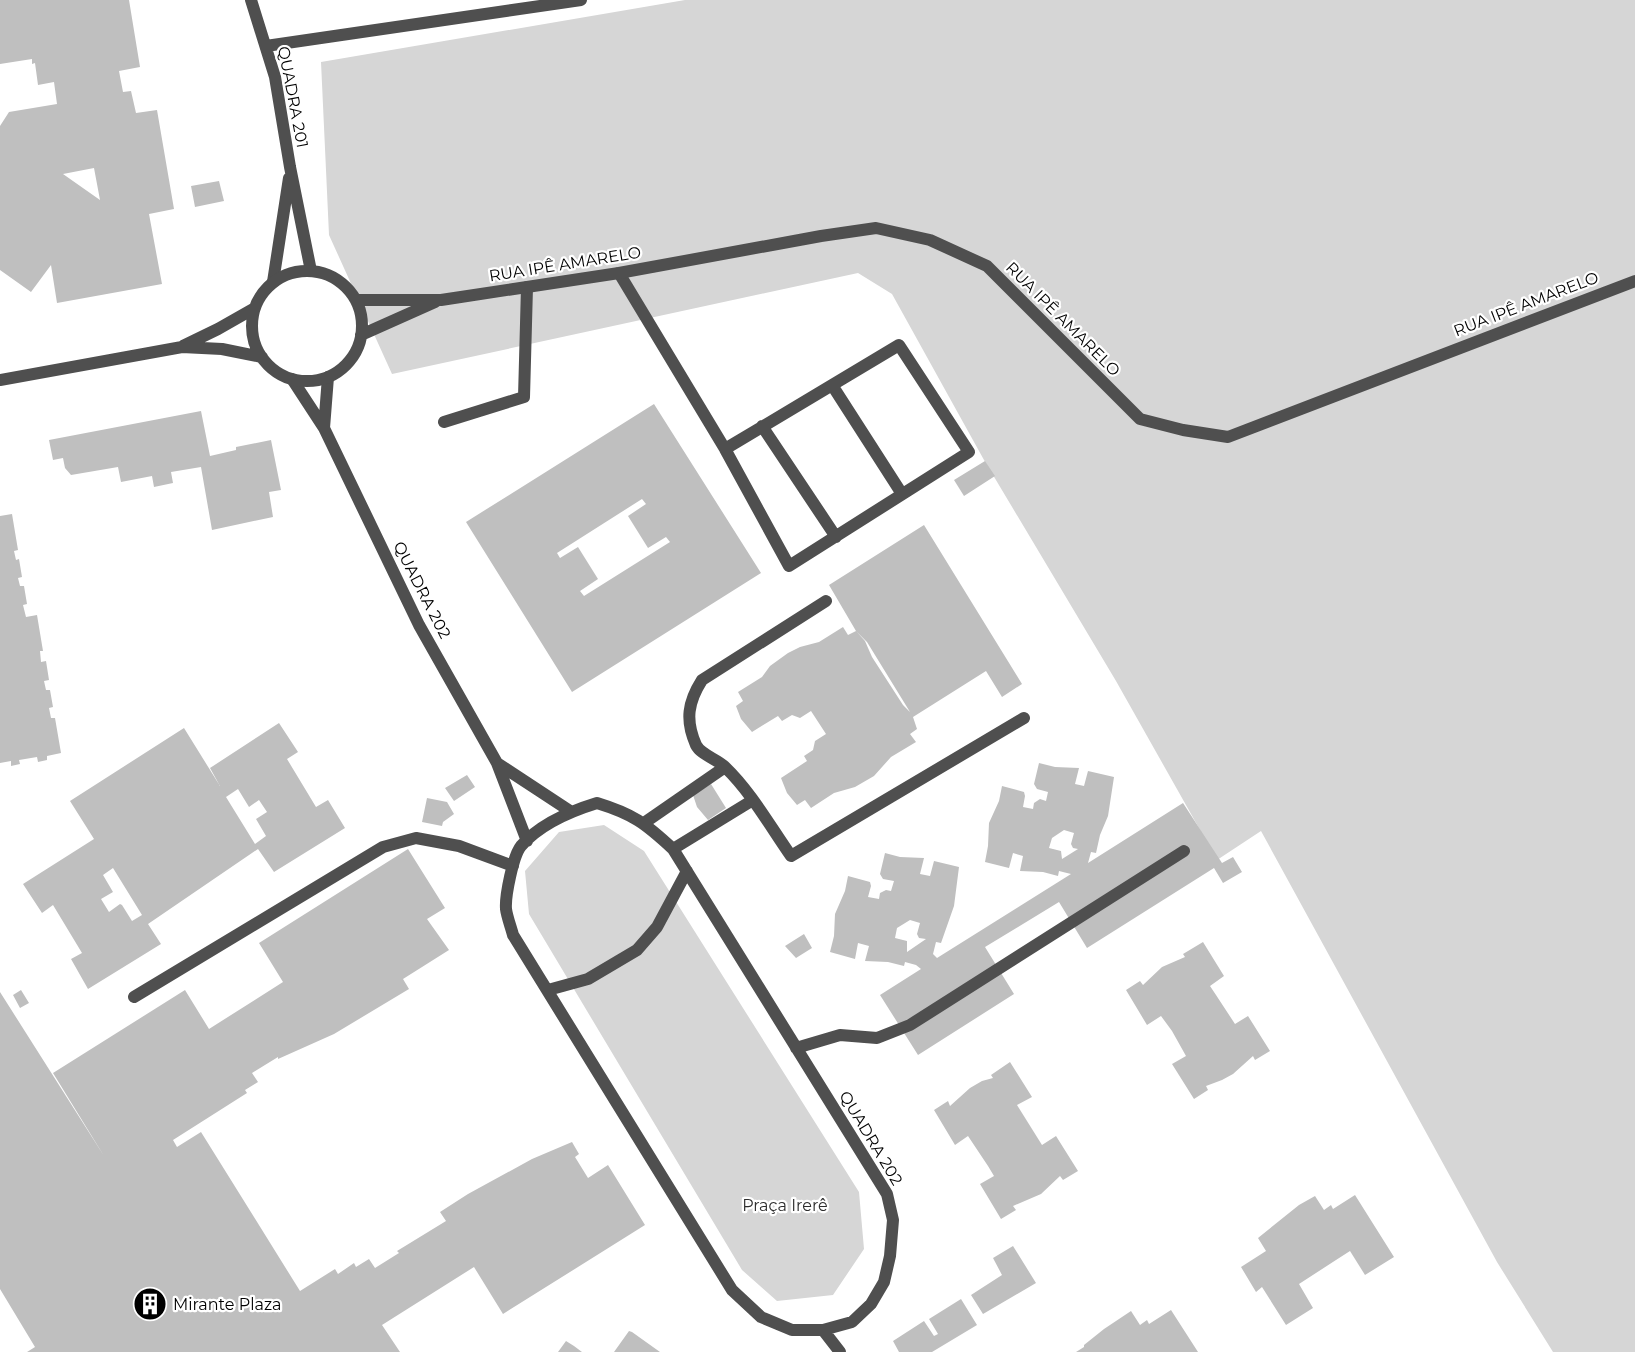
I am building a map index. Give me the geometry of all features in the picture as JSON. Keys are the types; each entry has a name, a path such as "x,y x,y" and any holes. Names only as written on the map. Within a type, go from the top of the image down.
{"street":[{"name":"QUADRA 201","path":"251,0 275,77 290,168 311,271"},
{"path":"266,46 581,0"},
{"name":"QUADRA 201","path":"273,282 290,168"},
{"name":"RUA IPÊ AMARELO","path":"356,300 441,300 619,273 876,228 930,240 987,266 1140,419 1183,430 1228,437 1635,281"},
{"path":"311,271 337,280 356,300 361,318 361,335 355,352 344,367 328,377 310,381 291,379 274,371 262,357 254,339 252,323 255,308 262,294 273,282 291,273 311,271"},
{"path":"619,273 725,449 789,566 969,452 899,345 725,449"},
{"path":"444,422 524,396 527,287"},
{"name":"RUA IPÊ AMARELO","path":"361,335 441,300"},
{"path":"182,347 255,308"},
{"path":"0,380 182,347 222,349 262,357"},
{"path":"324,428 328,377"},
{"name":"QUADRA 202","path":"291,379 324,428 419,625 497,763 527,841"},
{"path":"832,385 902,494"},
{"path":"762,426 836,537"},
{"path":"826,601 702,680 692,696 690,730 698,748 725,767 753,800 790,856 1024,718"},
{"name":"QUADRA 202","path":"497,763 570,811"},
{"path":"644,823 725,767"},
{"path":"673,849 753,800"},
{"name":"QUADRA 202","path":"597,802 626,812 644,823 673,849 887,1194 893,1220 890,1256 884,1282 871,1304 852,1322 824,1330 792,1330 761,1317 732,1290 513,935 506,908 509,879 520,847 527,841 570,811 597,802"},
{"path":"134,997 383,847 416,838 459,846 513,866"},
{"path":"796,1048 840,1035 877,1038 910,1025 1184,851"},
{"path":"548,990 588,979 637,950 657,927 687,871"},
{"path":"824,1330 840,1352"}],"green space":[{"path":"685,0 1635,0 1635,1352 1553,1352 1497,1262 1261,831 1217,860 1116,681 984,460 892,294 858,273 392,374 329,235 321,62"},
{"name":"Praça Irerê","path":"604,825 644,851 859,1192 864,1249 833,1295 777,1301 742,1270 529,914 525,871 559,832"}],"building":[{"path":"0,0 129,0 140,67 119,71 123,92 131,91 136,113 157,110 174,209 149,214 162,284 57,303 51,265 31,292 0,270 0,126 9,112 57,104 54,82 38,85 35,63 32,64 32,59 0,64","holes":["94,168 100,200 63,174"]},
{"path":"219,181 224,201 195,207 191,186"},
{"path":"654,404 761,573 572,692 466,522","holes":["642,499 646,504 628,516 648,548 666,537 670,542 584,596 580,591 598,579 578,547 560,558 557,553"]},
{"path":"201,411 210,456 236,450 236,447 271,440 281,490 269,492 273,517 212,530 201,467 171,472 173,483 154,487 152,476 121,482 118,467 71,475 65,468 63,458 53,460 49,440"},
{"path":"985,461 995,476 964,496 954,480"},
{"path":"12,514 18,550 14,551 16,560 19,559 22,577 18,578 20,586 24,586 27,604 23,605 26,617 37,615 43,651 40,651 41,662 46,661 49,680 44,681 46,690 50,690 53,707 49,708 51,718 55,718 61,753 47,756 47,760 38,762 37,757 19,760 20,764 11,766 11,761 0,763 0,516"},
{"path":"924,525 1022,684 1002,697 986,671 913,717 917,729 910,734 916,742 891,757 874,776 855,787 834,793 811,808 805,800 797,805 787,793 781,778 807,761 804,756 813,750 815,741 826,734 811,711 800,718 792,715 782,721 778,716 752,732 741,719 736,706 743,701 738,692 762,677 770,666 788,653 819,642 843,627 848,635 856,631 829,585","holes":["856,631 867,642 910,712 903,705 872,657 865,641"]},
{"path":"279,723 298,752 287,759 316,807 328,800 345,828 274,872 258,849 148,924 161,944 88,989 71,959 82,953 53,905 42,913 23,884 94,839 70,801 184,728 220,786 210,768","holes":["238,789 249,807 259,800 267,812 256,819 266,836 255,844 226,797","113,868 142,915 132,921 122,905 120,904 109,912 101,899 113,892 103,875"]},
{"path":"1039,763 1055,767 1079,768 1075,784 1084,786 1088,771 1114,777 1108,816 1096,853 1091,852 1088,863 1183,803 1222,863 1233,857 1242,872 1223,883 1214,868 1087,948 1059,902 985,947 1014,994 918,1055 880,995 921,969 905,962 904,966 888,962 865,961 869,946 858,943 855,959 830,952 834,936 835,914 845,891 848,876 870,882 868,897 879,899 880,893 886,890 891,891 894,881 883,879 880,874 885,853 900,857 924,858 920,874 930,876 934,861 959,867 954,906 941,943 936,942 933,954 937,958 1071,874 1059,871 1058,876 1043,872 1020,871 1023,856 1013,853 1009,868 985,862 989,823 999,801 1002,786 1024,792 1023,807 1033,809 1034,803 1040,799 1046,801 1048,792 1037,789 1034,784","holes":["1064,830 1074,833 1071,844 1073,848 1078,849 1062,859 1061,851 1049,848 1052,838","910,920 920,923 917,934 919,938 926,939 907,952 907,941 895,938 897,928"]},
{"path":"467,775 475,787 454,801 445,788"},
{"path":"711,784 726,808 708,820 697,807 693,795"},
{"path":"427,798 447,802 454,814 443,822 442,826 422,822"},
{"path":"408,849 445,908 427,919 449,950 403,979 409,989 334,1034 278,1059 278,1057 252,1073 258,1082 245,1090 247,1093 173,1140 177,1147 201,1132 300,1291 335,1269 338,1274 354,1263 356,1267 369,1259 375,1268 399,1253 397,1251 446,1221 440,1212 468,1194 532,1159 572,1142 579,1154 575,1157 588,1178 608,1165 645,1225 503,1314 474,1267 382,1325 400,1352 27,1352 35,1347 0,1289 0,992 104,1156 53,1073 185,990 209,1029 283,982 259,943"},
{"path":"804,934 812,948 796,958 785,946"},
{"path":"1203,942 1224,976 1210,986 1235,1024 1248,1016 1270,1051 1255,1060 1253,1056 1233,1074 1206,1086 1208,1090 1194,1099 1172,1064 1186,1056 1172,1031 1161,1016 1147,1025 1126,990 1140,981 1143,985 1162,967 1185,957 1183,954"},
{"path":"21,990 29,1003 20,1008 13,995"},
{"path":"1010,1062 1032,1097 1017,1105 1042,1145 1056,1136 1078,1171 1063,1180 1060,1176 1041,1194 1013,1206 1016,1210 1001,1219 980,1184 994,1176 988,1166 968,1136 955,1145 934,1110 948,1101 950,1106 970,1088 993,1078 991,1075"},
{"path":"1355,1195 1394,1257 1365,1275 1350,1251 1299,1284 1313,1308 1286,1325 1262,1287 1256,1292 1241,1267 1266,1251 1258,1238 1299,1205 1315,1196 1324,1210 1331,1205 1333,1209"},
{"path":"1013,1246 1036,1283 983,1314 971,1295 1002,1275 993,1258"},
{"path":"961,1299 977,1325 932,1352 899,1352 893,1341 924,1321 934,1336 938,1334 929,1319"},
{"path":"1171,1310 1198,1352 1076,1352 1131,1311 1140,1325 1147,1320 1149,1324"},
{"path":"629,1331 632,1332 660,1352 614,1352"},
{"path":"566,1341 574,1346 582,1352 558,1352"}],"place":[{"name":"Mirante Plaza","path":"150,1304"}]}
